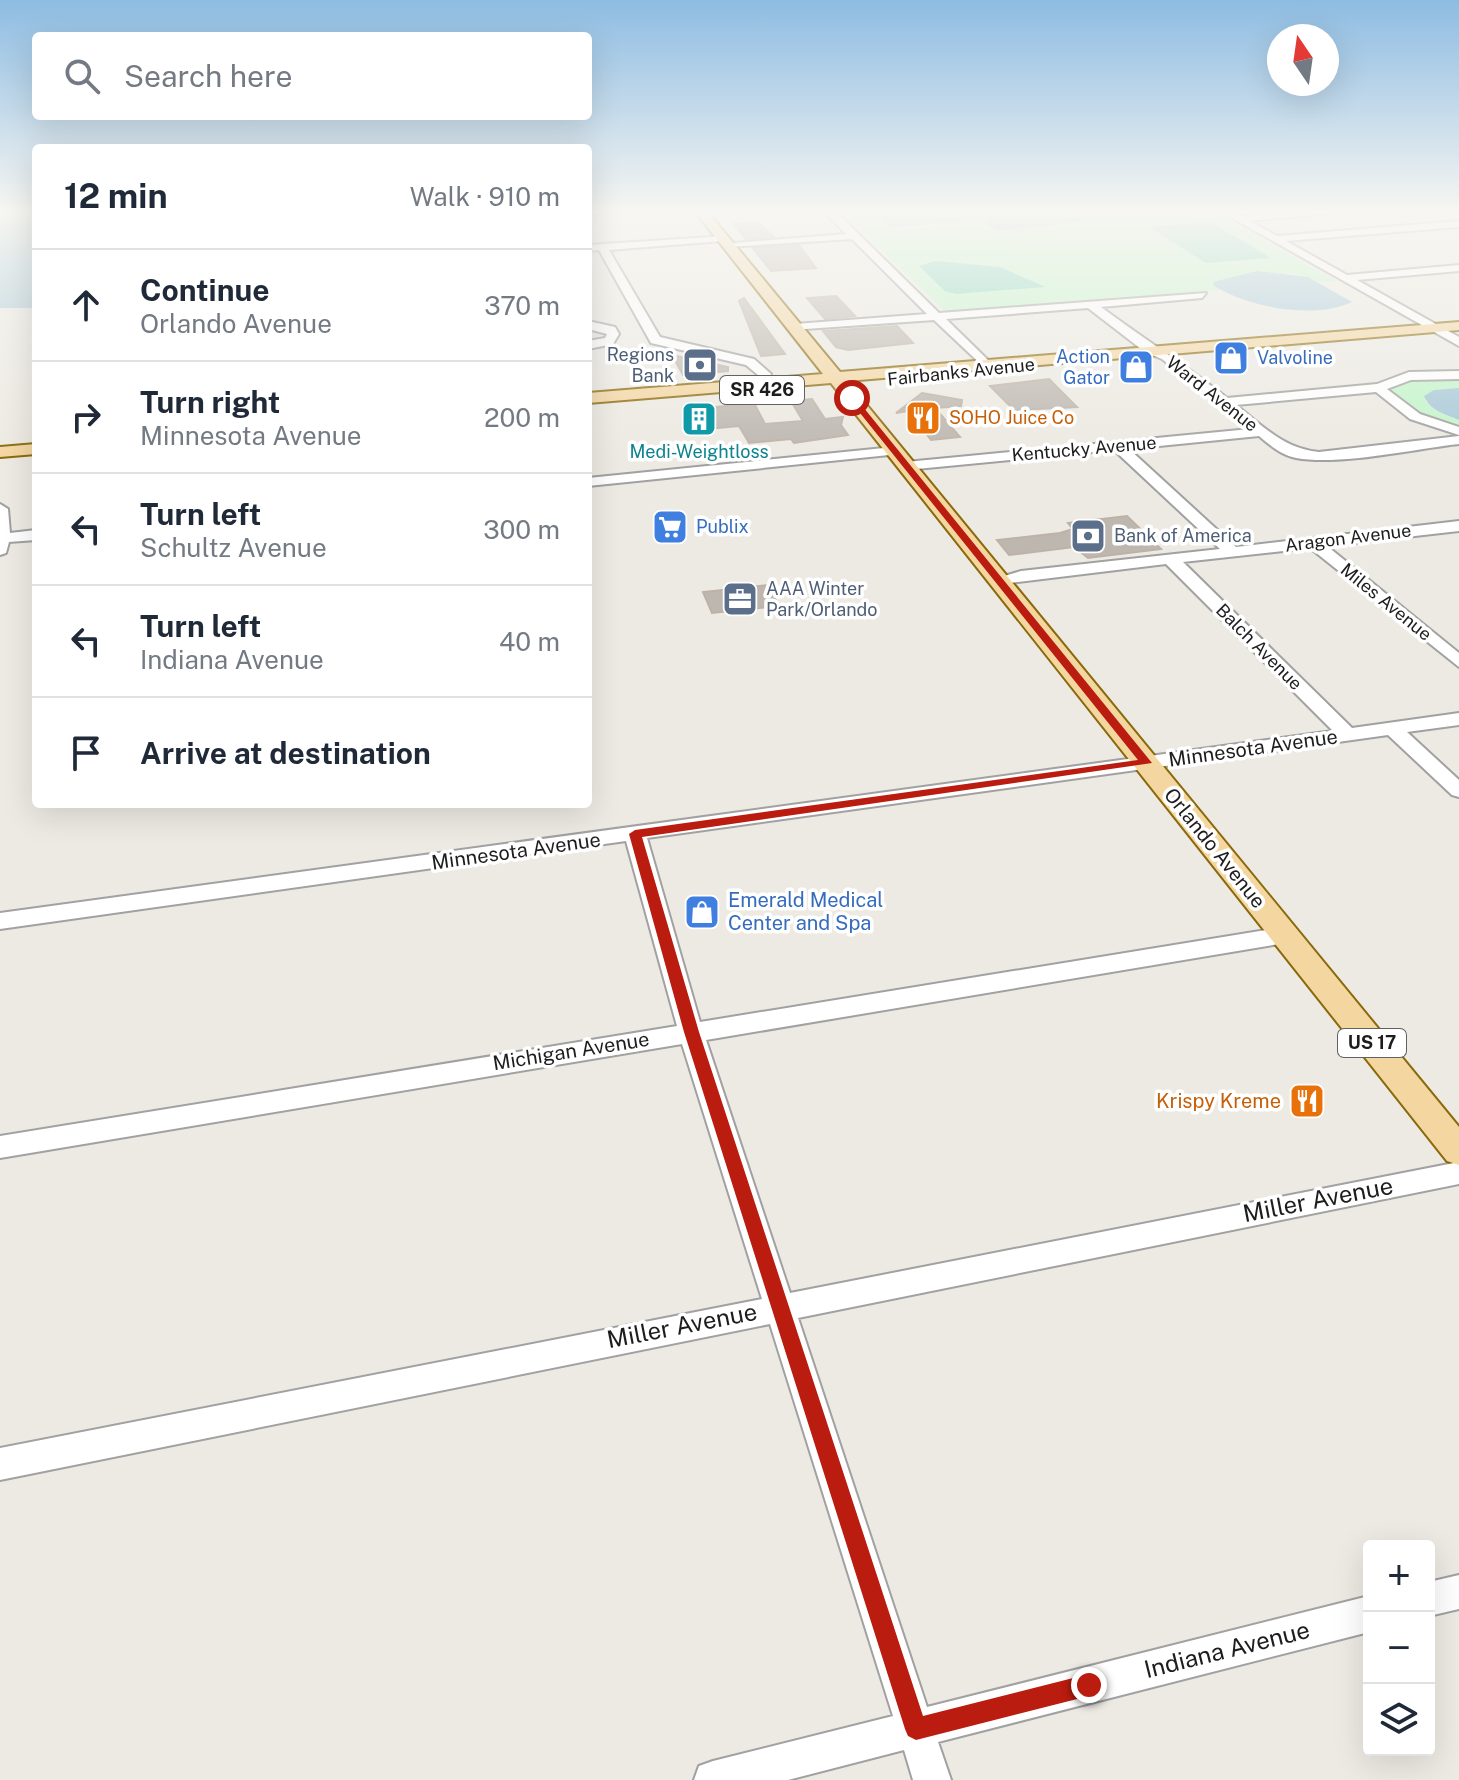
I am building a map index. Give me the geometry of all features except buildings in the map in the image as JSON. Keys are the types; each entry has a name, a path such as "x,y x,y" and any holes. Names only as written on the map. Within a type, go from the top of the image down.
{"main road":[{"name":"Orlando Avenue","path":"767,293 1459,1151"},
{"name":"Fairbanks Avenue","path":"592,398 1046,363 1459,326"},
{"name":"Fairbanks Avenue","path":"592,405 986,365 1046,363"},
{"path":"1,455 32,450"}],"street":[{"path":"628,293 655,340 750,362 765,374 761,383"},
{"path":"913,293 986,365"},
{"path":"1373,293 1459,342"},
{"path":"795,328 1202,295"},
{"name":"Ward Avenue","path":"1090,304 1262,432 1297,454 1319,456 1458,437"},
{"path":"592,326 611,330 612,338 594,345"},
{"path":"1224,402 1379,388 1409,376 1459,375"},
{"path":"1379,388 1402,410 1458,437"},
{"name":"Kentucky Avenue","path":"592,482 1118,446 1262,432"},
{"path":"1118,446 1233,552"},
{"path":"0,509 2,544 32,536"},
{"name":"Aragon Avenue","path":"1000,582 1021,576 1459,526"},
{"name":"Miles Avenue","path":"1314,543 1459,662"},
{"name":"Balch Avenue","path":"1170,559 1348,735"},
{"name":"Minnesota Avenue","path":"0,921 1459,719"},
{"path":"1393,729 1459,791"},
{"path":"635,834 691,1032 932,1780"},
{"name":"Michigan Avenue","path":"0,1147 1285,935"},
{"name":"Miller Avenue","path":"0,1464 779,1306 1459,1173"},
{"path":"1435,1598 1459,1592"},
{"name":"Indiana Avenue","path":"713,1780 1363,1616"}],"green space":[{"path":"926,293 1183,293 946,312"},
{"path":"1459,376 1459,388 1434,390 1425,401 1436,411 1459,420 1459,428 1422,417 1390,397 1391,388 1409,380"}],"water":[{"path":"0,293 32,293 32,308 0,308"},
{"path":"1228,293 1336,293 1352,302 1319,310 1301,310 1245,300"},
{"path":"1459,388 1459,420 1434,409 1424,396 1434,390"}],"place":[{"name":"Valvoline","path":"1231,358"},
{"name":"Regions Bank","path":"700,365"},
{"name":"Action Gator","path":"1136,367"},
{"name":"SOHO Juice Co","path":"923,418"},
{"name":"Medi-Weightloss","path":"699,419"},
{"name":"Publix","path":"670,527"},
{"name":"Bank of America","path":"1088,536"},
{"name":"AAA Winter Park/Orlando","path":"740,599"},
{"name":"Emerald Medical Center and Spa","path":"702,912"},
{"name":"Krispy Kreme","path":"1307,1101"}],"route":[{"path":"852,398 1146,763 635,834 691,1032 916,1729 1089,1685"}]}
